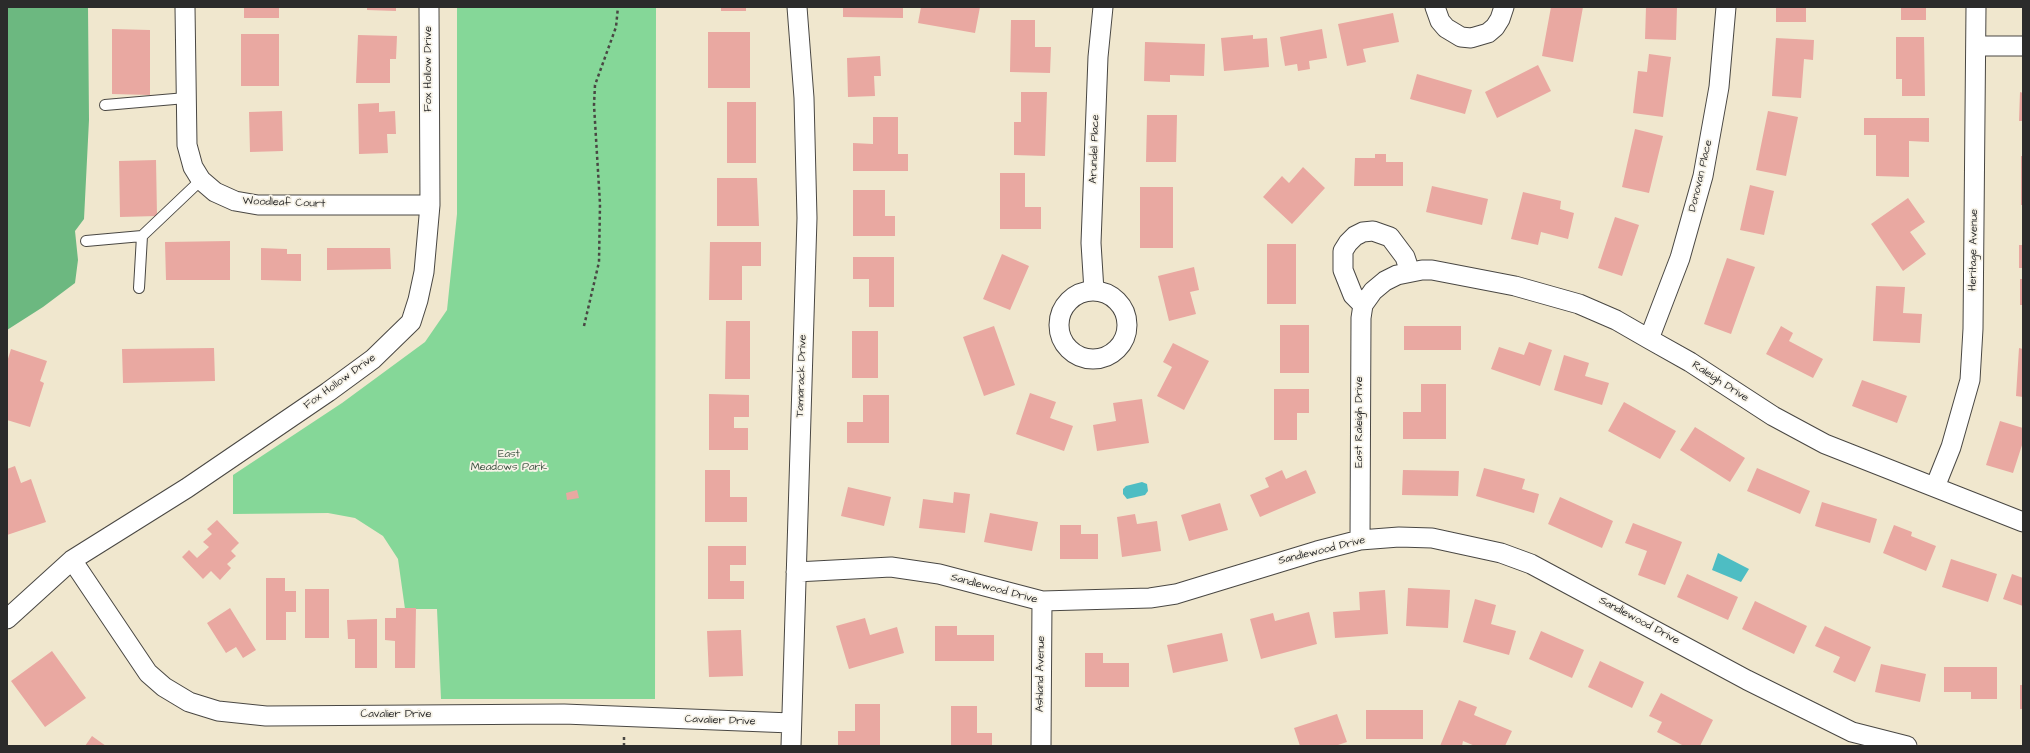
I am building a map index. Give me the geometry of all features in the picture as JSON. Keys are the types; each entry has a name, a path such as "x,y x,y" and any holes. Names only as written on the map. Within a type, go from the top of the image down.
{"street":[{"name":"Woodleaf Court","path":"185,7 187,145 193,167 202,180 215,192 235,201 258,204 430,205"},
{"name":"Fox Hollow Drive","path":"7,619 72,560 187,488 276,428 372,360 411,322 418,300 424,272 430,205 429,7"},
{"name":"Tamarack Drive","path":"791,746 807,218 804,98 797,7"},
{"name":"Arundel Place","path":"1094,291 1091,243 1098,57 1102,7"},
{"path":"1435,7 1440,21 1446,28 1462,37 1471,38 1488,33 1495,27 1500,19 1504,7"},
{"name":"Donovan Place","path":"1650,339 1680,258 1703,176 1719,87 1726,7"},
{"name":"Heritage Avenue","path":"1935,486 1951,447 1970,380 1973,329 1977,46 1976,7"},
{"path":"1977,46 2023,46"},
{"path":"1364,305 1353,295 1346,281 1342,261 1343,252 1348,243 1360,234 1373,231 1382,232 1390,237 1405,256 1410,272"},
{"name":"Raleigh Drive","path":"1385,281 1410,272 1432,270 1515,286 1572,302 1616,320 1650,339 1690,362 1773,416 1825,444 1935,486 2023,522"},
{"name":"East Raleigh Drive","path":"1360,540 1361,318 1364,305 1373,291 1385,281"},
{"name":"Sandlewood Drive","path":"796,572 891,567 946,576 1042,601 1150,598 1176,594 1317,551 1360,540 1399,537 1432,538 1501,553 1523,562 1559,578 1747,680 1852,732 1907,746"},
{"name":"Cavalier Drive","path":"72,560 148,673 164,687 189,702 218,711 266,716 564,714 791,723"},
{"name":"Ashland Avenue","path":"1041,746 1042,601"}],"lane":[{"path":"105,105 186,98"},
{"path":"86,241 142,236 202,180"},
{"path":"139,288 142,236"}],"path":[{"path":"584,326 599,262 600,204 594,105 595,85 616,27 618,7"}],"green space":[{"path":"7,7 88,7 89,120 84,219 75,231 78,260 75,283 43,307 7,330"},
{"name":"East Meadows Park","path":"457,7 656,7 655,699 441,699 437,609 405,609 398,559 383,536 355,518 328,513 233,514 233,475 342,403 425,342 447,310 457,214"}],"water":[{"path":"1142,482 1147,484 1148,491 1145,495 1127,499 1123,494 1123,489 1126,486"},
{"path":"1718,553 1749,569 1741,582 1712,570"}],"building":[{"path":"244,7 279,7 279,18 244,18"},
{"path":"367,7 396,7 396,11 367,10"},
{"path":"721,7 746,7 746,11 721,11"},
{"path":"843,7 903,7 903,18 843,17"},
{"path":"921,7 980,7 975,33 918,23"},
{"path":"1551,7 1583,7 1573,62 1542,56"},
{"path":"1646,7 1677,7 1676,40 1645,39"},
{"path":"1776,7 1806,7 1806,22 1776,22"},
{"path":"1901,7 1926,7 1926,20 1901,20"},
{"path":"1393,13 1399,42 1363,49 1366,62 1347,66 1338,24"},
{"path":"1011,20 1035,20 1035,47 1051,47 1050,73 1010,72"},
{"path":"112,29 150,30 150,95 112,94"},
{"path":"1322,29 1327,58 1309,61 1310,69 1298,71 1297,64 1285,66 1280,37"},
{"path":"708,32 750,32 750,88 708,88"},
{"path":"241,34 279,34 279,86 241,86"},
{"path":"358,35 397,36 396,59 390,59 390,83 356,83"},
{"path":"1253,35 1253,39 1267,38 1269,67 1224,71 1221,38"},
{"path":"1896,37 1924,37 1925,96 1902,96 1902,79 1896,79"},
{"path":"1776,38 1814,40 1813,60 1804,59 1801,98 1772,96"},
{"path":"1145,42 1205,44 1204,76 1170,75 1170,82 1144,81"},
{"path":"1649,54 1671,57 1663,117 1633,113 1638,71 1647,72"},
{"path":"880,56 881,76 874,76 875,96 848,97 847,58"},
{"path":"1538,65 1551,91 1497,118 1485,92"},
{"path":"1417,74 1472,90 1465,114 1410,99"},
{"path":"1021,92 1047,92 1045,156 1014,155 1014,122 1021,122"},
{"path":"2020,92 2023,93 2023,121 2019,121"},
{"path":"727,102 756,102 756,163 727,163"},
{"path":"379,103 379,112 395,111 396,134 387,134 388,153 359,154 358,104"},
{"path":"282,111 283,151 250,152 249,112"},
{"path":"1768,111 1798,117 1786,176 1756,170"},
{"path":"1147,115 1177,115 1176,162 1146,162"},
{"path":"873,117 898,117 898,154 908,154 908,171 853,171 853,143 873,144"},
{"path":"1864,118 1929,118 1929,142 1909,141 1909,177 1876,176 1876,135 1864,135"},
{"path":"1635,129 1663,136 1649,193 1622,187"},
{"path":"1375,154 1386,154 1386,162 1403,162 1403,186 1354,186 1355,158 1375,158"},
{"path":"2021,156 2023,156 2023,205 2021,205"},
{"path":"156,160 157,216 120,217 119,161"},
{"path":"1303,167 1325,188 1292,224 1263,197 1282,176 1289,183"},
{"path":"1000,173 1025,173 1025,207 1041,207 1041,229 1000,229"},
{"path":"717,178 757,178 759,226 717,226"},
{"path":"1750,185 1774,191 1764,235 1740,230"},
{"path":"1432,186 1488,199 1482,225 1426,212"},
{"path":"1140,187 1173,187 1173,248 1140,248"},
{"path":"853,190 885,190 885,216 895,216 895,236 853,236"},
{"path":"1523,192 1561,201 1560,209 1574,213 1568,239 1541,232 1538,245 1511,239"},
{"path":"1908,198 1925,222 1910,232 1926,254 1903,271 1871,224"},
{"path":"1615,217 1639,225 1622,276 1598,268"},
{"path":"230,241 230,280 166,280 165,242"},
{"path":"710,242 761,242 761,266 742,266 742,300 709,300"},
{"path":"1267,244 1296,244 1296,304 1267,304"},
{"path":"2019,245 2023,245 2023,268 2019,268"},
{"path":"261,248 287,249 287,254 301,254 301,281 261,280"},
{"path":"327,248 390,248 391,269 327,270"},
{"path":"1002,254 1029,266 1010,310 983,299"},
{"path":"853,257 894,257 894,307 869,307 869,279 853,279"},
{"path":"1727,258 1755,267 1731,334 1704,324"},
{"path":"1194,267 1199,290 1190,292 1196,314 1169,321 1158,276"},
{"path":"2020,279 2023,279 2023,305 2020,305"},
{"path":"1876,286 1905,287 1903,313 1922,314 1920,343 1873,341"},
{"path":"726,321 750,321 750,379 725,379"},
{"path":"1280,325 1309,325 1309,373 1280,373"},
{"path":"994,326 1015,385 984,396 963,337"},
{"path":"1404,326 1461,326 1461,350 1404,350"},
{"path":"1781,326 1793,333 1789,341 1823,359 1813,378 1766,354"},
{"path":"852,331 878,331 878,378 852,378"},
{"path":"1529,342 1552,350 1540,386 1491,369 1499,347 1524,355"},
{"path":"1173,343 1209,361 1184,410 1157,396 1172,367 1163,362"},
{"path":"214,348 215,381 123,383 122,349"},
{"path":"2019,348 2023,349 2023,397 2016,396"},
{"path":"11,349 47,361 40,381 44,383 30,427 7,420 7,362"},
{"path":"1564,355 1589,363 1585,376 1609,383 1602,405 1554,390"},
{"path":"1862,380 1907,396 1897,423 1852,406"},
{"path":"1421,384 1446,384 1446,439 1403,439 1403,412 1421,412"},
{"path":"1274,389 1309,389 1309,413 1297,413 1297,440 1274,440"},
{"path":"1030,393 1056,402 1050,418 1073,426 1064,451 1016,434"},
{"path":"709,394 749,395 749,417 734,417 734,428 748,428 748,450 709,450"},
{"path":"863,395 889,395 889,443 847,443 847,422 863,422"},
{"path":"1142,399 1149,443 1097,451 1093,425 1116,421 1113,403"},
{"path":"1624,402 1676,431 1660,459 1608,431"},
{"path":"2000,421 2023,428 2023,442 2013,473 1986,465"},
{"path":"1695,427 1745,458 1730,482 1680,450"},
{"path":"15,466 21,483 31,479 46,522 7,535 7,469"},
{"path":"1484,468 1525,479 1522,489 1539,494 1534,513 1476,496"},
{"path":"1757,468 1810,491 1800,514 1747,491"},
{"path":"705,470 730,470 730,497 747,497 747,522 705,522"},
{"path":"1282,470 1286,479 1306,470 1316,493 1260,517 1250,495 1269,487 1265,478"},
{"path":"1403,470 1459,471 1458,496 1402,495"},
{"path":"848,487 891,497 884,526 841,516"},
{"path":"577,490 579,498 567,500 566,493"},
{"path":"954,492 970,494 965,533 919,528 923,499 953,503"},
{"path":"1560,497 1613,521 1602,548 1548,524"},
{"path":"1822,502 1877,519 1870,543 1815,526"},
{"path":"1220,503 1228,530 1189,541 1181,515"},
{"path":"990,513 1038,522 1032,551 984,542"},
{"path":"1135,514 1137,524 1157,521 1161,551 1122,557 1117,517"},
{"path":"217,520 239,543 231,551 236,556 227,564 231,568 220,580 211,571 203,579 182,557 189,550 197,558 209,547 203,542 212,534 207,529"},
{"path":"1633,523 1682,542 1665,585 1638,575 1647,551 1625,543"},
{"path":"1060,525 1081,525 1081,534 1098,534 1098,559 1060,559"},
{"path":"1894,525 1912,532 1911,536 1936,546 1926,571 1883,553"},
{"path":"708,546 746,546 746,565 730,565 730,581 744,581 744,599 708,599"},
{"path":"1951,559 1997,574 1988,602 1942,587"},
{"path":"1687,574 1738,597 1728,620 1677,597"},
{"path":"2012,574 2023,578 2023,606 2003,599"},
{"path":"266,578 285,578 285,591 296,591 296,612 286,612 286,640 266,640"},
{"path":"1408,588 1450,590 1448,628 1406,626"},
{"path":"305,589 329,589 329,638 305,638"},
{"path":"1385,590 1388,634 1335,638 1333,612 1360,610 1359,592"},
{"path":"1475,599 1496,605 1491,624 1516,631 1509,655 1463,642"},
{"path":"1755,601 1807,626 1794,654 1742,629"},
{"path":"230,608 256,650 243,658 236,647 226,653 207,623"},
{"path":"396,608 416,608 415,668 395,668 395,641 385,640 385,618 396,618"},
{"path":"1309,612 1317,644 1261,659 1250,619 1273,613 1275,621"},
{"path":"865,618 870,635 897,627 904,653 849,669 836,626"},
{"path":"377,619 377,668 355,668 355,639 348,639 347,620"},
{"path":"935,626 957,626 957,635 994,635 994,661 935,661"},
{"path":"1825,626 1871,647 1855,682 1833,672 1840,657 1815,646"},
{"path":"741,630 743,676 709,677 707,631"},
{"path":"1541,631 1584,650 1572,678 1529,659"},
{"path":"1222,633 1228,661 1173,673 1167,645"},
{"path":"52,651 86,698 45,727 11,681"},
{"path":"1085,653 1103,653 1103,663 1129,663 1129,687 1085,687"},
{"path":"1600,661 1644,682 1632,708 1588,687"},
{"path":"1881,664 1926,674 1920,702 1875,692"},
{"path":"1944,667 1997,667 1997,699 1971,699 1971,692 1944,692"},
{"path":"2020,685 2023,685 2023,709 2020,709"},
{"path":"1661,693 1713,720 1700,746 1684,746 1657,732 1662,722 1649,716"},
{"path":"1459,700 1477,707 1474,715 1512,731 1505,746 1475,746 1463,741 1462,746 1440,746"},
{"path":"855,704 880,704 880,746 838,746 838,731 855,731"},
{"path":"951,706 977,706 977,733 992,733 992,746 951,746"},
{"path":"1366,710 1423,710 1423,739 1366,739"},
{"path":"1337,714 1347,742 1335,746 1300,746 1294,728"},
{"path":"92,736 106,746 85,746"}]}
